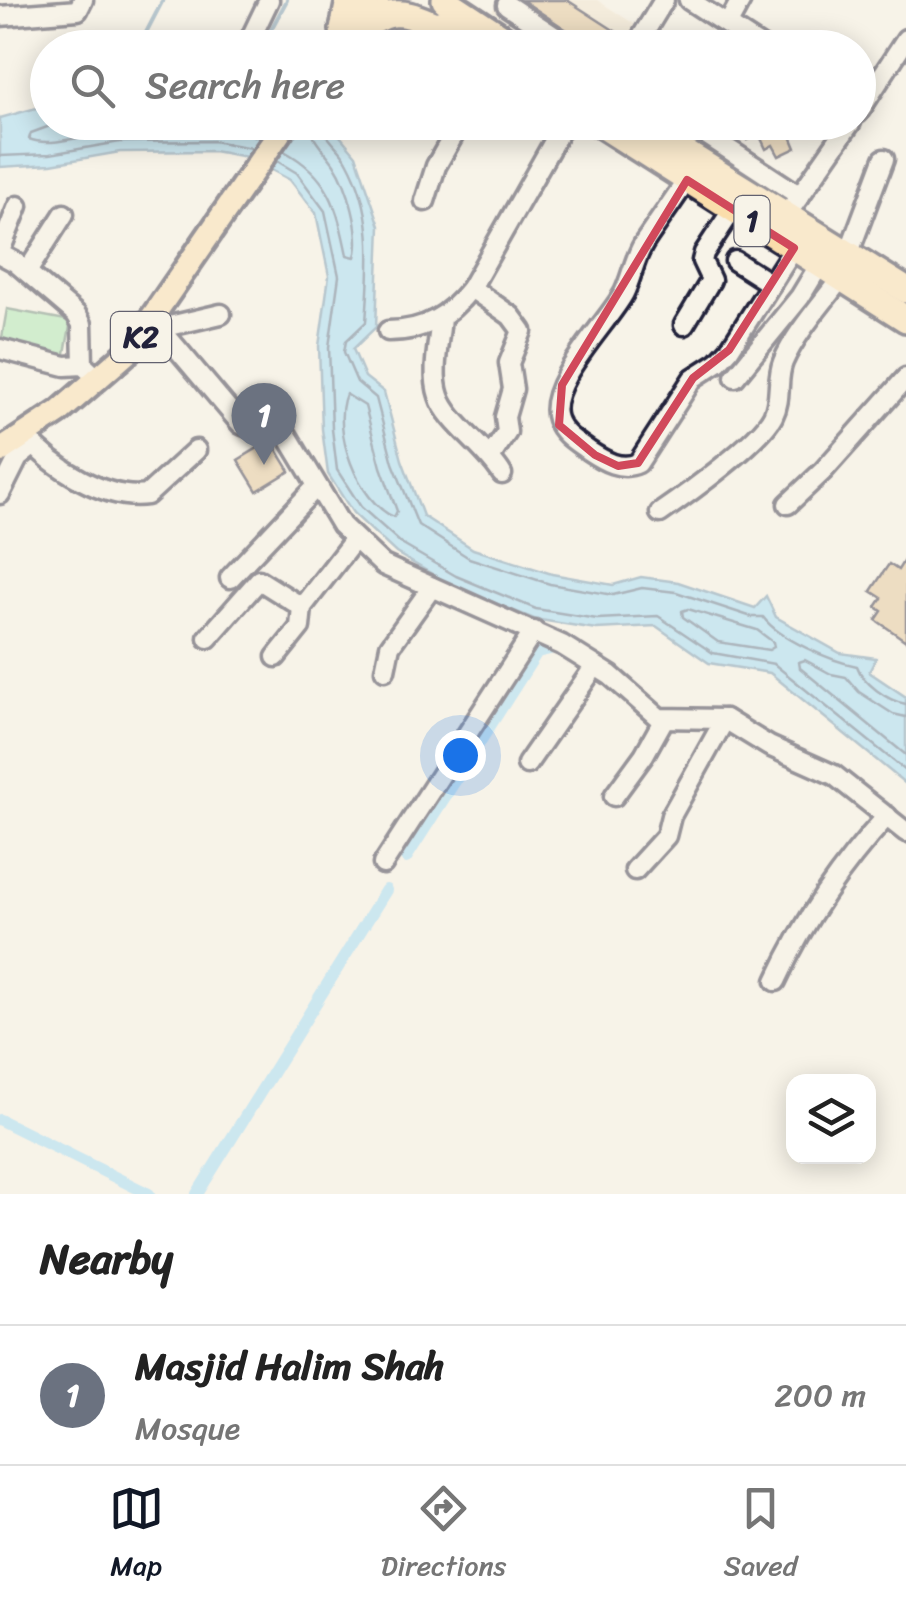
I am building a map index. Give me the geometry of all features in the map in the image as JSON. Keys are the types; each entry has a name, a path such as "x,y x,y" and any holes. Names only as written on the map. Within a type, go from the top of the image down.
{"highway":[{"path":"344,30 349,0"},
{"path":"407,0 453,9 476,30"},
{"path":"357,30 382,13 453,9"},
{"name":"1","path":"626,140 794,248 906,290"},
{"name":"1","path":"669,140 792,206 836,266 906,319"}],"main road":[{"path":"347,30 363,0"},
{"path":"351,30 377,0"},
{"name":"K2","path":"0,451 30,440 91,372 128,352 157,324 274,140"}],"street":[{"path":"0,16 78,10 83,0"},
{"path":"255,30 270,0"},
{"path":"646,30 664,0"},
{"path":"688,0 737,30"},
{"path":"728,24 741,0"},
{"path":"492,30 509,3 547,30"},
{"path":"876,85 906,39"},
{"path":"424,200 450,140"},
{"path":"388,331 402,331 441,318 455,308 555,140"},
{"path":"710,140 792,206 839,140"},
{"path":"660,513 704,481 768,424 776,408 778,380 786,355 836,266 884,160"},
{"path":"687,180 638,254 624,292 562,385 555,410 559,425 568,436 618,466 638,463 693,378 724,357 794,248"},
{"path":"0,349 91,372 80,318 0,252 18,206"},
{"path":"684,325 711,280 704,265 704,253 733,209"},
{"path":"27,272 64,214"},
{"path":"736,261 771,284"},
{"path":"735,377 800,297 836,266"},
{"path":"470,288 511,316 522,331 509,363 514,389 506,417 506,436 491,456"},
{"path":"157,324 221,314"},
{"path":"441,318 436,384 439,398 456,422 491,456 502,474"},
{"path":"157,324 241,424 252,429 274,426 284,430 316,487 354,540 383,565 534,631 595,666 664,719 726,719 769,746 834,775 906,832"},
{"path":"788,504 824,471 906,378"},
{"path":"0,494 30,440 69,471 108,491 136,496 146,495 161,484 196,450"},
{"path":"230,578 316,487"},
{"path":"276,657 300,628 302,607 354,540"},
{"path":"208,638 258,580 302,607"},
{"path":"384,670 390,646 432,587"},
{"path":"383,864 534,631"},
{"path":"528,764 595,666"},
{"path":"614,796 664,719"},
{"path":"635,870 668,832 671,816 726,719"},
{"path":"776,980 799,930 846,861 888,816"}],"highlighted area":[{"path":"687,180 794,248 729,350 693,378 638,463 618,466 595,455 559,425 562,385"}],"shaded area":[{"path":"499,0 597,0 644,30 522,30 492,11"}],"green space":[{"path":"7,309 71,321 63,364 0,349"}],"water":[{"path":"30,110 30,140 343,140 356,155 380,226 376,327 353,349 365,377 384,392 402,460 423,516 473,549 552,574 613,585 641,577 678,582 755,608 766,596 776,617 840,653 876,658 869,672 906,697 906,784 770,673 709,663 656,626 596,629 534,619 451,585 396,553 353,513 328,474 322,429 319,346 329,276 316,213 290,180 247,157 213,151 120,152 51,164 0,167 0,118"}],"building":[{"path":"522,0 567,0 614,30 567,30"},
{"path":"762,140 793,140 796,148 779,156 773,145 766,149"},
{"path":"271,440 290,471 257,491 238,460"},
{"path":"906,557 906,641 876,620 882,611 876,607 882,598 871,591 889,564 898,570"}],"waterway":[{"path":"147,30 163,0"},
{"path":"271,30 287,0"},
{"path":"406,858 537,652 553,645"},
{"path":"197,1194 386,890"},
{"path":"0,1120 149,1194"}],"place":[{"name":"Masjid Halim Shah","path":"264,465"}]}
